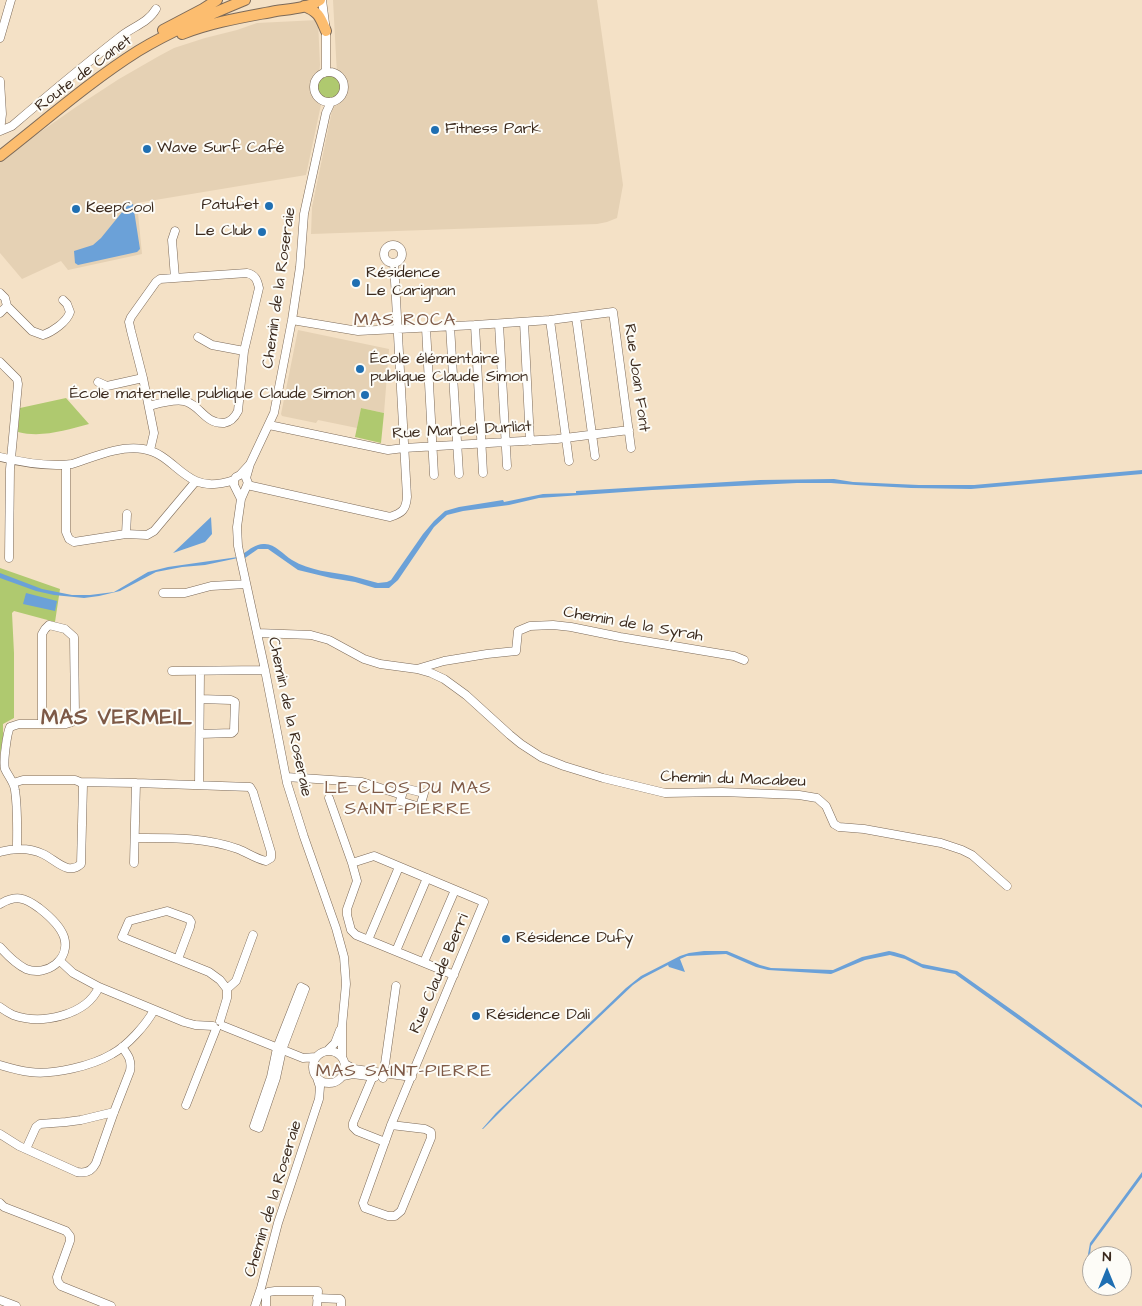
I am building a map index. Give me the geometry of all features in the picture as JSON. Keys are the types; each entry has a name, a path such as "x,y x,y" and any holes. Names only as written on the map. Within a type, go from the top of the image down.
{"main road":[{"path":"121,59 154,34 217,0"},
{"name":"Route de Canet","path":"0,150 77,87 156,36 236,0"},
{"name":"Route de Canet","path":"0,156 121,59 164,36 245,0"},
{"path":"121,59 188,32 228,20 304,6 321,0"},
{"path":"304,6 314,10 320,16 326,31"}],"street":[{"path":"0,38 11,0"},
{"path":"321,0 326,31 326,69 316,79 314,85 315,93 322,100 331,102 339,99 344,88 341,78 333,73 324,73"},
{"path":"327,0 331,68 333,73"},
{"path":"0,81 2,114 0,131 12,126 119,38 151,17 156,9"},
{"name":"Chemin de la Roseraie","path":"322,100 326,113"},
{"name":"Chemin de la Roseraie","path":"331,102 326,113 304,214 300,268 274,413 241,483 237,527 238,544 286,777 344,957 346,984 342,1026 343,1060"},
{"path":"175,231 172,240 176,278"},
{"path":"0,457 43,465 66,465 121,448 141,448 159,454 196,481 215,484 241,483 390,517 399,514 406,506 407,498 394,263"},
{"path":"149,406 175,400 184,401 190,403 208,419 215,422 228,422 235,417 238,411 244,352 259,288 258,280 253,275 247,272 160,279 131,317 129,322 154,433 150,450"},
{"path":"0,293 5,298 7,306 32,331 42,335 50,333 69,317 70,312 63,300"},
{"path":"0,313 7,306"},
{"name":"Rue Joan Font","path":"576,316 613,312 631,448"},
{"path":"292,320 358,331 499,324 576,316 595,456"},
{"path":"550,320 569,461"},
{"path":"524,322 530,441"},
{"path":"499,324 507,466"},
{"path":"475,325 483,473"},
{"path":"450,326 459,474"},
{"path":"426,328 434,475"},
{"path":"198,337 212,345 244,352"},
{"path":"0,362 17,379 18,384 10,469 9,558"},
{"path":"98,382 108,386 143,378"},
{"name":"Rue Marcel Durliat","path":"269,425 388,450 530,441 629,430"},
{"path":"66,465 66,532 69,540"},
{"path":"69,540 74,542 126,534 147,535 154,531 196,481"},
{"path":"126,534 128,514"},
{"path":"0,521 9,520"},
{"path":"63,546 69,540"},
{"path":"163,593 185,593 211,586 246,584"},
{"path":"16,849 15,789 5,768 4,757 10,726 19,724 42,724 66,724 72,722 75,715 74,637 65,629 49,625 42,634 42,724"},
{"name":"Chemin de la Syrah","path":"417,670 444,661 516,651 518,632 530,626 553,625 734,656 744,660"},
{"name":"Chemin du Macabeu","path":"257,633 312,635 329,640 364,659 380,664 432,673 466,695 521,744 541,757 564,766 603,778 665,793 722,792 799,795 816,798 826,806 832,821 839,827 864,829 941,842 972,855 1007,886"},
{"path":"172,671 265,670"},
{"path":"199,785 200,671"},
{"path":"200,700 231,700 235,702 234,731 232,733 200,734"},
{"path":"286,777 362,782 402,795"},
{"path":"13,783 23,780 75,780 80,782 250,787 271,852 270,860 259,860 238,849 205,840 135,838"},
{"path":"0,852 16,849 31,850 43,854 67,869 72,869 81,864 83,785 80,782"},
{"path":"134,863 136,783"},
{"path":"329,798 357,881 347,909 352,930 356,935 454,975"},
{"name":"Rue Claude Berri","path":"352,863 374,856 484,902 391,1125 363,1203 365,1208 388,1216 395,1216 401,1211 431,1138 431,1132 425,1129 391,1125"},
{"path":"368,940 399,867"},
{"path":"396,951 427,878"},
{"path":"424,962 455,890"},
{"path":"0,904 15,897 34,904 48,915 64,937 63,953 60,961 52,968 44,970 34,971 26,968 9,956 0,946"},
{"path":"178,959 190,927 191,922 189,919 167,911 128,921 122,937 209,972 220,980 227,989 227,998 218,1025 186,1105"},
{"path":"227,989 236,981 254,936"},
{"path":"60,961 74,973 99,987 184,1022 195,1025 218,1025 303,1058 312,1066 317,1078 322,1082 331,1083 340,1080 344,1072 343,1060"},
{"path":"383,1075 396,986"},
{"path":"0,1007 13,1015 24,1017 42,1019 66,1015 90,1001 96,995 99,987"},
{"path":"280,1049 254,1126 259,1128 276,1078 280,1049 305,989 301,987 280,1049"},
{"path":"0,1065 32,1072 50,1072 88,1064 112,1055 122,1047 140,1029 154,1010"},
{"name":"Chemin de la Roseraie","path":"327,1051 335,1043 342,1026"},
{"path":"0,1134 19,1146 77,1172 89,1172 96,1163 130,1071 130,1057 122,1047"},
{"path":"312,1066 319,1054 333,1051 338,1053 354,1069 411,1079"},
{"path":"303,1058 316,1058"},
{"path":"342,1076 353,1074 383,1075"},
{"path":"372,1076 353,1127 357,1131 385,1142"},
{"name":"Chemin de la Roseraie","path":"255,1306 278,1223 319,1099 320,1087 317,1078"},
{"name":"Chemin de la Roseraie","path":"319,1099 331,1083"},
{"path":"26,1148 36,1127 40,1124 66,1122 114,1112"},
{"path":"1,1206 66,1232 70,1236 70,1242 58,1282 61,1286 111,1306"},
{"path":"266,1306 268,1292 275,1291 318,1299 340,1299 342,1306"},
{"path":"0,1300 16,1306"}],"shaded area":[{"path":"333,0 597,0 623,185 617,218 597,224 311,234 312,207 334,101 339,99 344,91 341,78 337,75"},
{"path":"318,20 320,65 319,76 316,79 318,97 322,100 306,175 137,203 142,254 68,270 61,261 22,279 0,253 0,160 119,79 174,48 257,23"},
{"path":"298,330 389,349 384,413 361,408 357,428 318,420 316,423 282,416"}],"green space":[{"path":"329,72 340,76 344,87 340,98 329,102 318,98 314,87 318,76"},
{"path":"66,398 89,424 45,434 18,432 20,408"},
{"path":"361,408 384,413 381,443 355,437"},
{"path":"0,568 60,589 55,622 14,611 12,613 14,718 3,724 0,755"}],"water":[{"path":"133,204 140,249 137,252 78,265 75,263 74,251 93,245 127,206"},
{"path":"1142,470 1142,474 971,489 797,483 539,498 447,515 434,527 398,580 389,588 375,588 298,570 268,549 258,549 245,558 244,553 256,545 269,544 306,567 378,583 391,580 423,534 445,511 459,507 503,500 504,502 543,494 760,480 834,479 853,482 919,485 974,485"},
{"path":"211,517 212,534 205,542 173,553"},
{"path":"238,557 205,565 156,572 120,591 84,598 36,591 0,578 0,573 42,589 72,595 90,595 114,592 148,572 168,567"},
{"path":"26,593 57,601 55,611 23,604"},
{"path":"704,951 727,951 771,968 833,970 862,957 889,951 904,955 922,964 957,971 1142,1105 1142,1108 955,974 923,968 905,959 890,955 865,960 831,974 768,970 726,954 687,956 680,959 685,972 668,965 633,985 482,1129 496,1113 626,988 641,976 680,956"},
{"path":"1142,1172 1142,1177 1091,1246 1090,1243"}],"place":[{"name":"Fitness Park","path":"435,130"},
{"name":"Wave Surf Café","path":"147,149"},
{"name":"Patufet","path":"269,206"},
{"name":"KeepCool","path":"76,209"},
{"name":"Le Club","path":"262,232"},
{"name":"Résidence Le Carignan","path":"356,283"},
{"name":"École élémentaire publique Claude Simon","path":"360,369"},
{"name":"École maternelle publique Claude Simon","path":"365,395"},
{"name":"Résidence Dufy","path":"506,939"},
{"name":"Résidence Dali","path":"476,1016"}],"district":[{"name":"MAS ROCA","path":"405,321"},
{"name":"MAS VERMEIL","path":"117,720"},
{"name":"LE CLOS DU MAS SAINT-PIERRE","path":"408,800"},
{"name":"MAS SAINT-PIERRE","path":"404,1072"}]}
